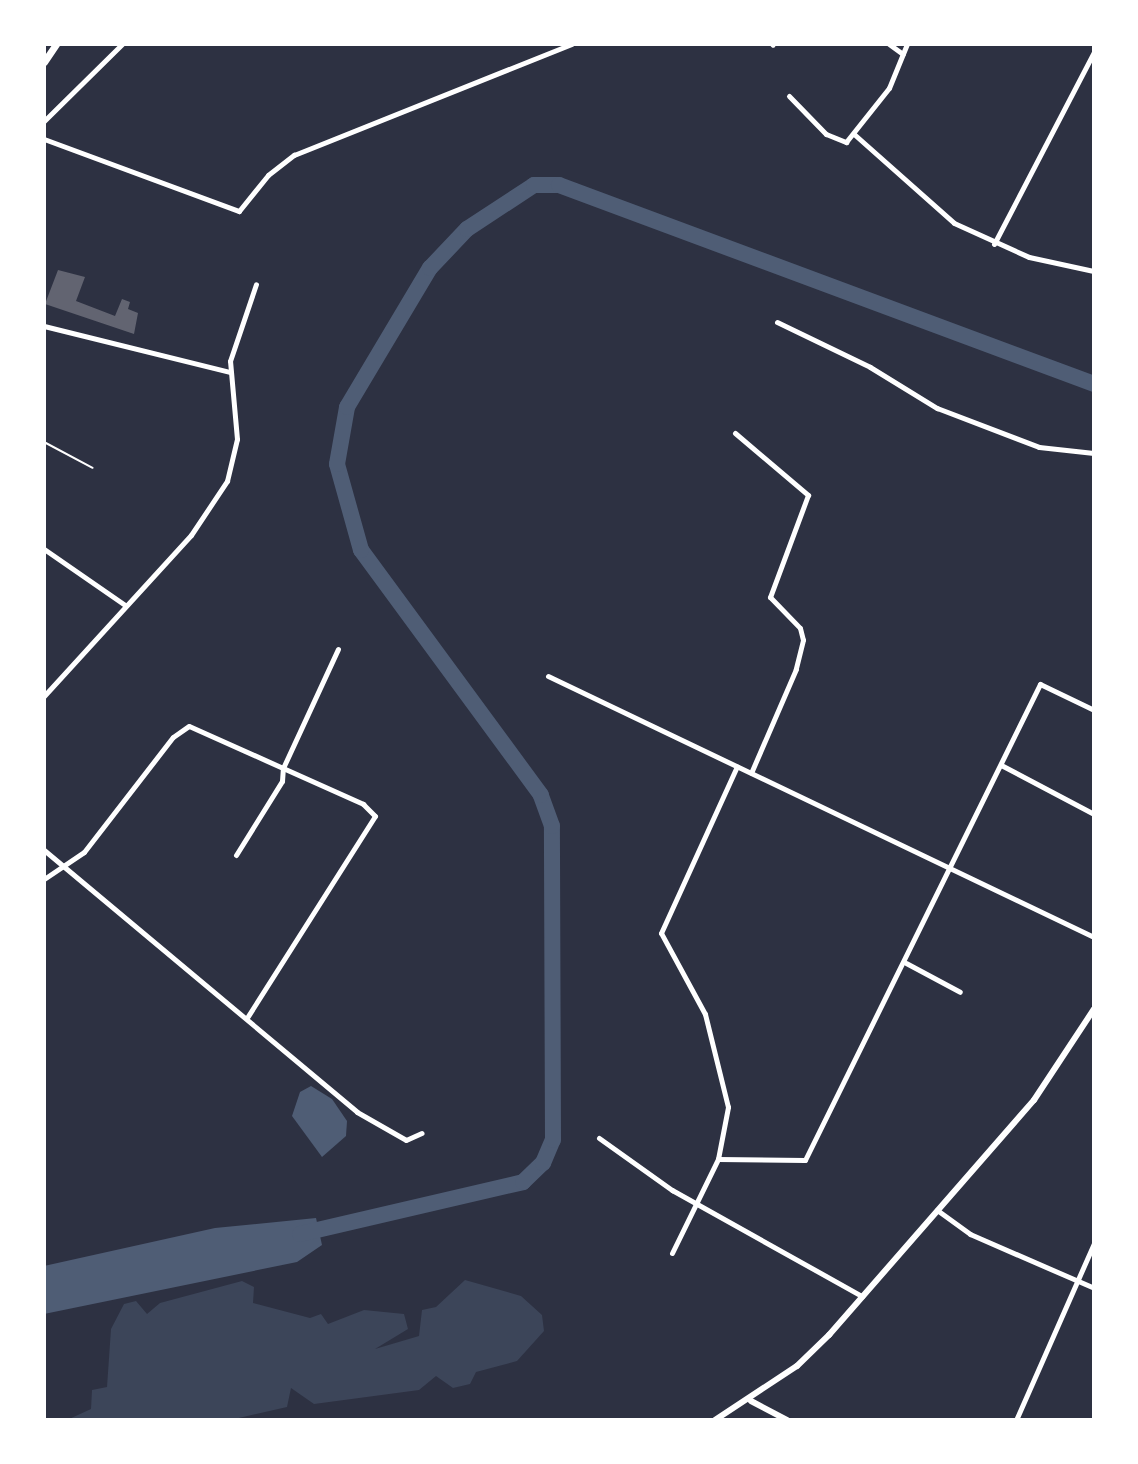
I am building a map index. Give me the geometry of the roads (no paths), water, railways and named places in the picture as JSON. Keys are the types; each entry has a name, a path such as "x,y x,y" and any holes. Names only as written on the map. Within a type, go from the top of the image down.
{"main road":[{"path":"44,62 56,44"}],"street":[{"path":"44,121 122,44"},
{"path":"44,139 239,211 268,175 294,155 572,44"},
{"path":"889,44 903,54"},
{"path":"789,96 838,143 855,135 889,88 907,44"},
{"path":"994,244 1094,52"},
{"path":"855,135 954,223 994,244 1094,271"},
{"path":"44,696 191,535 227,481 237,439 230,372 256,284"},
{"path":"777,322 870,367 937,408 1039,447 1094,453"},
{"path":"44,326 230,372"},
{"path":"735,433 808,495 770,597 800,628 803,640 796,669 751,773"},
{"path":"44,549 125,605"},
{"path":"236,855 282,781 283,768 338,649"},
{"path":"548,676 1094,937"},
{"path":"718,1159 805,1160 906,963 1040,684 1094,710"},
{"path":"44,879 63,868 93,842 173,737 189,726 363,804 375,816 248,1016"},
{"path":"1001,765 1094,814"},
{"path":"672,1253 701,1203 718,1159 728,1107 716,1045 661,933 737,766"},
{"path":"44,850 248,1016 357,1112 406,1140 422,1133"},
{"path":"906,963 960,992"},
{"path":"715,1420 751,1401 812,1353 1034,1100 1094,1009"},
{"path":"599,1138 672,1190 701,1203 862,1296"},
{"path":"937,1210 970,1234 1094,1288"},
{"path":"1016,1420 1094,1243"},
{"path":"751,1401 787,1420"}],"lane":[{"path":"44,442 93,468"}],"waterway":[{"path":"300,1234 523,1182 543,1163 553,1140 552,826 541,795 361,550 337,464 347,407 430,268 467,229 534,185 559,185 1094,384"}]}
